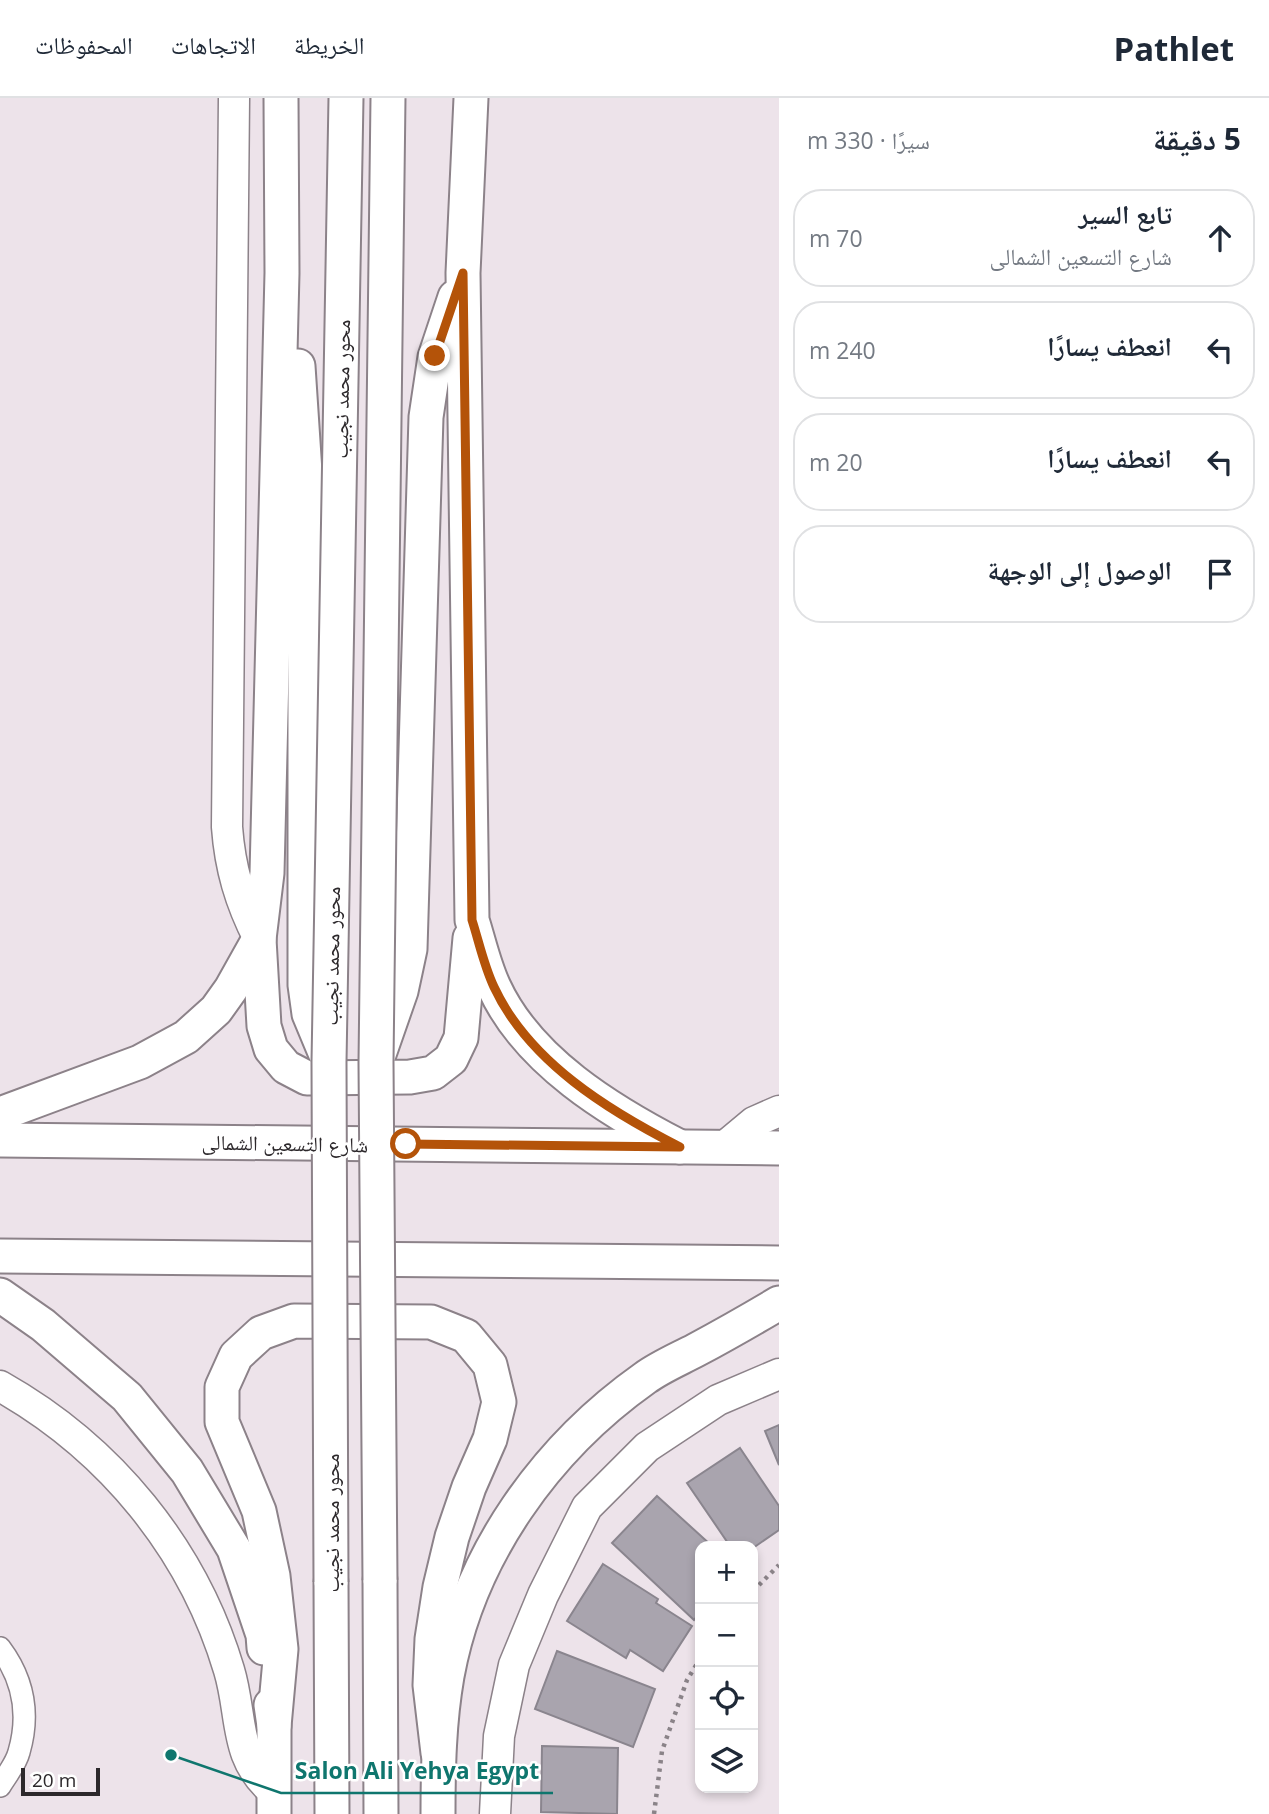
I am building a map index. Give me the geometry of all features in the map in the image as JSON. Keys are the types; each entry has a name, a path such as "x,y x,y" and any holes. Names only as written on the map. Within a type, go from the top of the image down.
{"main road":[{"path":"281,98 282,273 267,873 259,939 264,1026 271,1049 286,1067 307,1078 410,1077 433,1073 452,1059 461,1038 472,920 463,273 471,98"},
{"name":"محور محمد نجيب","path":"332,1814 329,1062 346,98"},
{"name":"محور محمد نجيب","path":"381,1814 376,1062 388,98"},
{"path":"282,273 300,379 306,472 305,985 309,1014 329,1062"},
{"path":"376,1062 401,991 410,949 426,417 435,356 463,273"},
{"path":"472,920 493,987 515,1023 587,1094 629,1121 680,1147"},
{"path":"0,1114 140,1062 186,1037 216,1010 259,939"},
{"name":"شارع التسعين الشمالى","path":"0,1140 779,1148"},
{"path":"0,1256 779,1263"},
{"path":"0,1295 43,1325 127,1397 187,1471 234,1549 263,1635 274,1726"},
{"path":"438,1753 448,1675 466,1608 510,1518 544,1469 586,1424 646,1377 779,1303"},
{"path":"274,1803 274,1726 281,1649 273,1576 259,1511 222,1422 222,1387 236,1356 261,1333 294,1321 431,1322 466,1336 490,1365 499,1402 490,1439 452,1536 432,1639 430,1685 438,1753 438,1814"}],"street":[{"path":"234,98 227,827 235,885 245,913 259,939"},
{"path":"724,1147 754,1122 779,1111"},
{"path":"495,1814 499,1737 514,1665 543,1595 587,1507 647,1447 718,1400 779,1374"},
{"path":"0,1386 51,1418 81,1441 110,1467 158,1525 196,1589 215,1630 230,1672 242,1745 247,1759 274,1803"},
{"path":"0,1648 14,1667 25,1710 19,1755 0,1786"}],"path":[{"path":"758,1586 779,1565"},
{"path":"654,1814 662,1751 687,1680 695,1667"}],"building":[{"path":"779,1425 779,1465 765,1431"},
{"path":"740,1448 779,1506 779,1530 758,1545 758,1541 727,1541 687,1483"},
{"path":"657,1496 706,1541 695,1541 694,1620 612,1543"},
{"path":"603,1564 658,1599 656,1603 692,1626 663,1671 630,1650 626,1658 567,1621"},
{"path":"557,1651 655,1689 633,1747 535,1709"},
{"path":"542,1746 618,1748 617,1814 541,1812"}],"place":[{"name":"Salon Ali Yehya Egypt","path":"171,1755"}],"route":[{"path":"406,1144 680,1147 629,1121 587,1094 515,1023 493,987 472,920 463,273 435,356"}]}
